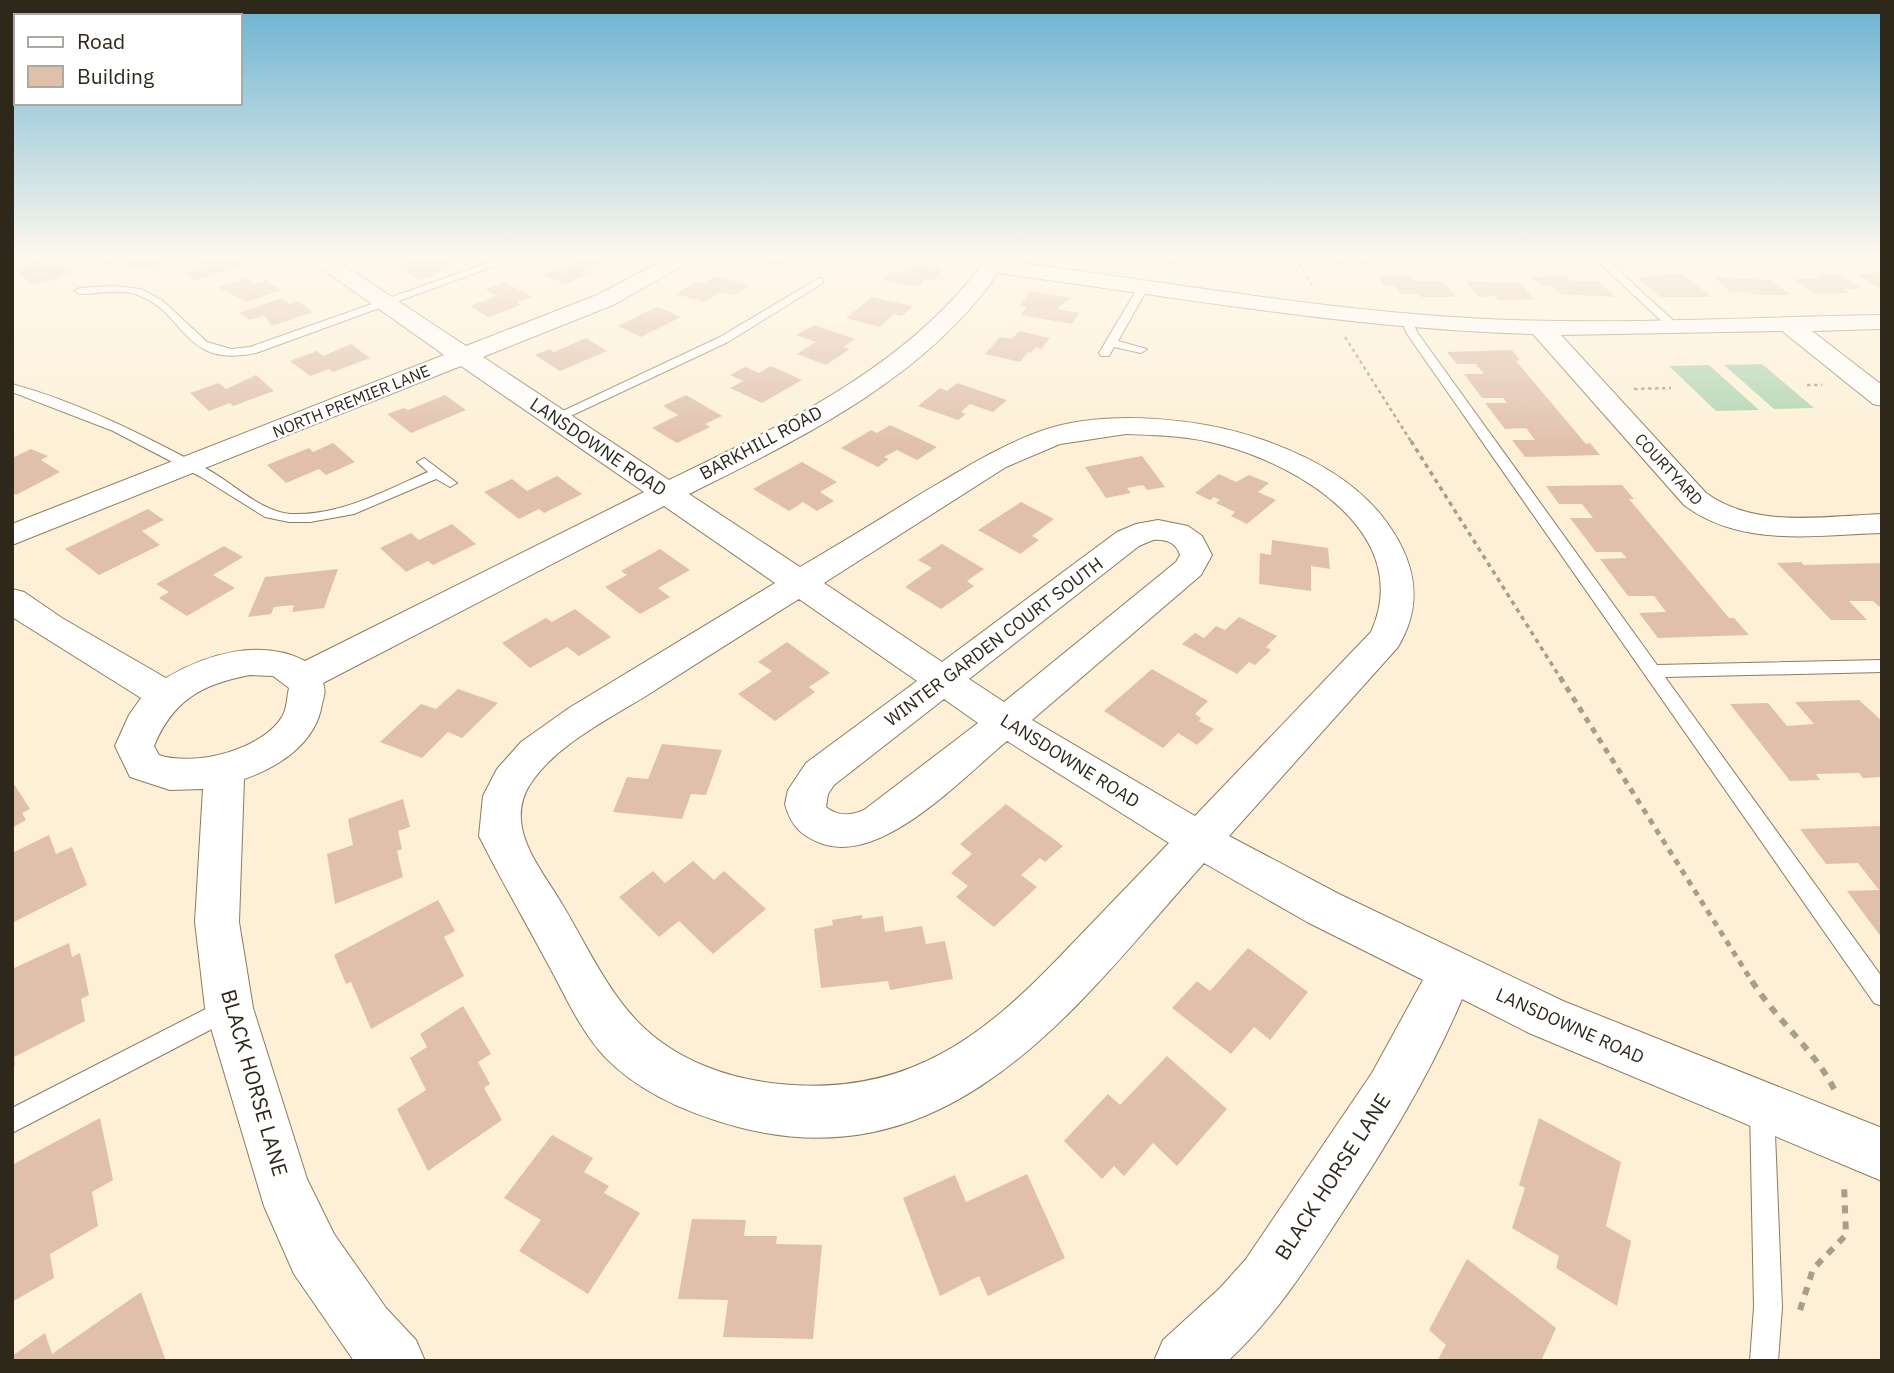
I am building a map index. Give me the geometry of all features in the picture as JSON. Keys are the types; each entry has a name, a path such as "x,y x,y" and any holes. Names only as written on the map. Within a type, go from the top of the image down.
{"street":[{"name":"LANSDOWNE ROAD","path":"414,322 1005,722 1199,840 1450,971 1559,1023 1882,1155"},
{"name":"NORTH PREMIER LANE","path":"12,535 549,322"},
{"name":"BARKHILL ROAD","path":"303,678 762,443 875,379 945,322"},
{"path":"1442,322 1541,328 1879,322"},
{"path":"1788,324 1882,398"},
{"name":"COURTYARD","path":"1541,328 1695,499 1713,513 1731,521 1760,525 1882,523"},
{"path":"1126,426 1206,434 1269,452 1324,481 1364,514 1390,552 1399,594 1396,614 1385,638 1370,657 1199,840 1015,1036 965,1072 904,1100 864,1110 826,1113 778,1110 737,1103 697,1089 653,1066 623,1041 603,1018 500,836 500,805 518,768 531,753 582,718 1015,450 1082,430 1126,426"},
{"name":"WINTER GARDEN COURT SOUTH","path":"1169,531 1192,543 1196,555 1189,568 1005,722 867,829 842,833 829,831 814,822 806,810 804,799 811,783 1137,534 1169,531"},
{"path":"12,600 40,622 138,677 166,696"},
{"path":"250,662 280,664 303,678 309,696 296,726 266,752 225,771 184,777 163,775 143,764 137,754 137,736 151,710 166,696 201,675 250,662"},
{"name":"BLACK HORSE LANE","path":"225,771 217,922 229,1009 283,1187 314,1254 365,1329 395,1361"},
{"name":"BLACK HORSE LANE","path":"1184,1361 1241,1310 1266,1279 1402,1072 1428,1026 1450,971"}],"lane":[{"path":"176,322 209,350 227,354 252,350 332,322"},
{"path":"555,418 708,350 756,322"},
{"path":"1123,322 1108,348 1141,349"},
{"path":"1408,322 1411,332 1882,996"},
{"path":"1668,322 1672,326"},
{"path":"12,388 118,428 189,465 270,514 289,518 310,518 349,510 437,473"},
{"path":"424,462 450,483"},
{"path":"1651,671 1882,666"},
{"path":"12,1121 229,1009"},
{"path":"1762,1107 1769,1307 1764,1361"}],"path":[{"path":"1340,322 1340,328 1756,988 1793,1036 1824,1069 1835,1089 1837,1138 1845,1191 1846,1235 1813,1269 1798,1317"},
{"path":"1622,389 1671,388"}],"green space":[{"path":"1762,364 1814,408 1774,409 1724,365"},
{"path":"1709,365 1759,410 1716,411 1669,366"}],"building":[{"path":"626,322 671,322 641,337 618,326"},
{"path":"861,322 885,322 880,327"},
{"path":"814,325 855,339 843,347 850,349 826,365 797,354 816,342 796,335"},
{"path":"1019,331 1050,338 1041,349 1036,347 1020,362 985,354 1000,337 1012,339"},
{"path":"586,338 607,351 560,371 535,355 549,349 554,352"},
{"path":"351,344 370,358 333,372 329,369 310,376 290,361 317,351 323,356"},
{"path":"1512,350 1520,360 1516,361 1586,444 1590,443 1600,455 1525,457 1512,440 1535,440 1526,428 1505,429 1485,403 1507,403 1503,398 1482,398 1464,374 1484,374 1476,364 1457,364 1447,352"},
{"path":"771,366 802,380 762,403 730,388 743,381 730,375 745,367 759,373"},
{"path":"256,375 274,391 233,406 230,403 209,411 190,393 219,383 226,389"},
{"path":"957,383 1007,400 993,412 970,404 961,412 966,414 958,420 918,406 940,388 947,391"},
{"path":"445,395 466,410 411,433 387,414 404,408 408,410"},
{"path":"686,395 722,416 705,424 710,427 677,443 652,428 678,415 663,406"},
{"path":"890,425 937,447 917,460 897,450 884,457 889,459 878,467 841,448 871,430 877,433"},
{"path":"333,443 355,462 326,475 319,469 286,483 267,465 309,448 313,452"},
{"path":"31,449 48,456 41,460 60,472 16,495 12,493 12,458"},
{"path":"1142,456 1165,487 1147,490 1143,485 1127,488 1131,493 1106,498 1085,467"},
{"path":"802,462 837,482 820,492 834,501 817,511 803,502 789,511 753,489"},
{"path":"1219,474 1236,482 1249,475 1269,483 1258,492 1276,500 1247,524 1231,516 1235,512 1216,503 1220,500 1214,497 1210,500 1195,493"},
{"path":"557,476 582,494 544,513 539,509 519,519 484,492 512,479 527,491"},
{"path":"1622,485 1634,499 1629,499 1729,618 1734,618 1749,635 1658,638 1639,613 1666,612 1654,596 1628,596 1600,559 1627,558 1621,552 1596,552 1570,518 1593,518 1582,504 1559,504 1546,486"},
{"path":"1021,502 1054,519 1032,536 1039,540 1020,554 978,530"},
{"path":"148,509 164,520 142,531 160,545 99,575 65,549"},
{"path":"452,524 476,544 433,565 428,561 406,572 380,548 411,533 419,540"},
{"path":"1272,540 1328,548 1330,569 1311,566 1311,591 1259,584 1260,553 1271,555"},
{"path":"942,544 984,569 967,581 974,586 941,609 905,587 932,568 918,560"},
{"path":"224,546 243,557 213,575 235,588 187,616 159,598 169,592 156,584"},
{"path":"660,549 690,570 658,588 670,597 640,614 605,587 627,575 621,571"},
{"path":"1801,562 1804,565 1882,563 1882,609 1873,601 1849,601 1867,620 1831,620 1777,563"},
{"path":"338,569 324,608 292,612 294,605 274,607 271,614 248,617 265,577"},
{"path":"575,609 611,637 579,656 567,647 530,668 502,643 546,618 552,622"},
{"path":"1239,617 1277,636 1266,647 1271,650 1255,665 1249,662 1237,674 1182,644 1195,633 1204,638 1216,626 1225,630"},
{"path":"787,642 830,673 809,687 815,692 775,721 738,694 772,671 758,662"},
{"path":"1152,669 1208,701 1195,714 1201,718 1199,721 1214,729 1197,745 1178,733 1163,748 1104,711"},
{"path":"458,689 498,703 462,738 448,732 422,758 380,742 421,704 436,709"},
{"path":"1859,700 1882,721 1882,777 1863,778 1859,773 1816,774 1820,780 1790,781 1730,704 1768,703 1787,726 1814,724 1795,702"},
{"path":"662,744 722,750 706,795 691,794 682,819 613,812 627,777 648,779"},
{"path":"12,781 30,809 22,813 26,820 12,828"},
{"path":"403,799 410,827 398,831 402,849 397,851 403,877 335,904 327,854 353,845 348,819"},
{"path":"1006,804 1063,846 1045,862 1040,858 1021,875 1037,887 994,927 956,897 968,886 951,873 972,854 960,844"},
{"path":"1882,826 1882,938 1847,891 1879,890 1858,863 1826,864 1800,829"},
{"path":"49,835 56,854 72,847 87,885 12,923 12,853"},
{"path":"693,861 714,880 724,871 766,909 713,954 679,921 659,937 619,897 653,871 665,883"},
{"path":"438,900 455,931 444,937 464,976 371,1029 351,982 346,984 334,955"},
{"path":"862,915 862,919 883,916 885,932 922,926 926,944 945,941 953,979 890,990 888,981 821,988 814,929 833,925 832,920"},
{"path":"69,943 72,957 80,953 89,995 81,999 85,1021 14,1057 15,1065 12,1067 12,969"},
{"path":"1248,948 1308,992 1270,1040 1254,1027 1231,1054 1172,1008 1197,981 1210,991"},
{"path":"463,1006 491,1054 478,1062 490,1084 484,1088 502,1120 428,1171 397,1109 426,1090 410,1058 427,1047 420,1034"},
{"path":"1167,1056 1227,1109 1177,1166 1153,1143 1124,1176 1114,1166 1102,1179 1064,1141 1108,1094 1120,1105"},
{"path":"100,1118 113,1180 92,1192 98,1226 50,1254 54,1278 12,1302 12,1165"},
{"path":"1539,1118 1621,1162 1606,1226 1631,1241 1617,1306 1556,1268 1559,1256 1512,1228 1525,1188 1519,1185"},
{"path":"552,1135 593,1158 584,1172 609,1186 604,1193 640,1213 588,1294 519,1251 541,1220 504,1198"},
{"path":"1027,1174 1065,1258 988,1296 979,1276 940,1296 903,1198 955,1175 966,1202"},
{"path":"692,1219 746,1220 744,1236 777,1236 776,1244 822,1245 813,1339 723,1337 728,1300 678,1299"},
{"path":"1467,1259 1556,1328 1541,1361 1437,1361 1446,1345 1429,1330"},
{"path":"141,1292 166,1361 12,1361 12,1356 45,1333 52,1354"}]}
